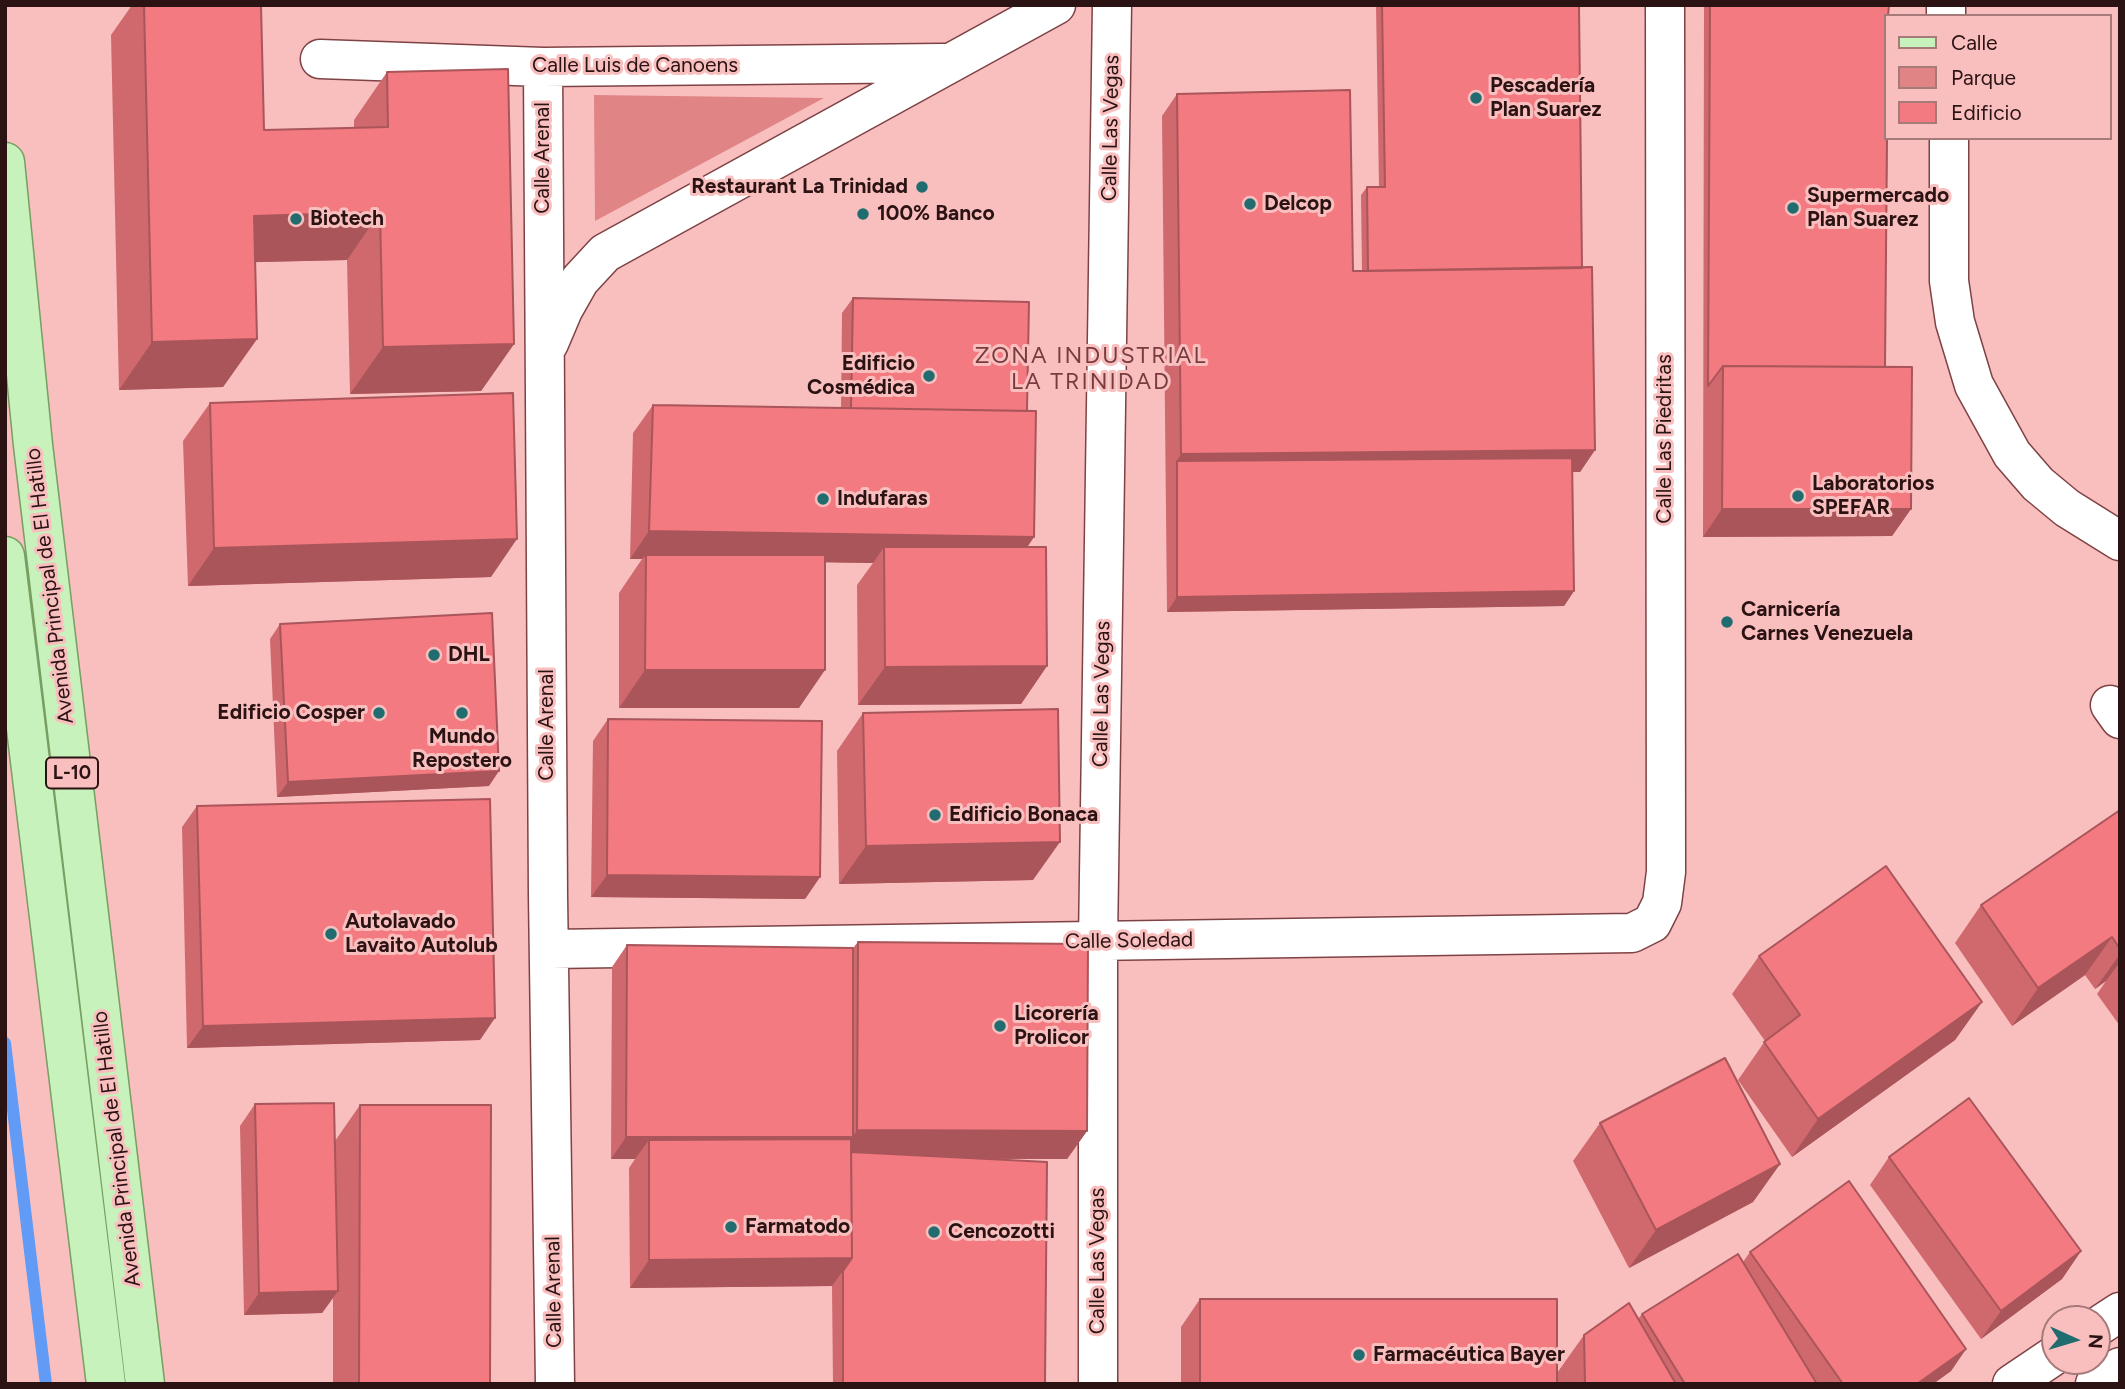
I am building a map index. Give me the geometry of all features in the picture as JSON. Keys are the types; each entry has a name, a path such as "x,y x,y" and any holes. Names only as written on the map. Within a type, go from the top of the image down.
{"main road":[{"name":"Avenida Principal de El Hatillo","path":"5,162 33,445 145,1384"},
{"name":"Avenida Principal de El Hatillo","path":"5,556 106,1384"}],"street":[{"name":"Calle Luis de Canoens","path":"544,356 574,290 605,253 1056,5"},
{"name":"Calle Las Vegas","path":"1098,1384 1098,941 1112,5"},
{"name":"Calle Las Piedritas","path":"1665,5 1666,872"},
{"name":"Calle Luis de Canoens","path":"320,59 543,67 949,63"},
{"name":"Calle Arenal","path":"543,67 555,1384"},
{"path":"1949,140 1949,281 1955,322 1974,385 2012,454 2038,484 2067,508 2120,541"},
{"name":"Calle Soledad","path":"551,949 1632,933 1652,923 1662,903 1666,872"},
{"path":"2012,1384 2041,1364"},
{"path":"2095,1384 2120,1367"}],"green space":[{"path":"594,95 824,98 595,221"}],"building":[{"name":"Biotech","path":"144,5 261,5 264,130 388,127 387,72 508,69 514,344 383,347 380,212 254,216 257,339 152,342"},
{"name":"Pescadería Plan Suarez","path":"1382,5 1579,5 1582,268 1368,271 1367,187 1385,187"},
{"name":"Supermercado Plan Suarez","path":"1710,5 1889,5 1888,14 1884,14 1884,140 1887,140 1885,367 1723,366 1708,386"},
{"path":"1350,90 1353,271 1592,267 1595,450 1181,454 1177,94"},
{"name":"Edificio Cosmédica","path":"853,298 1029,302 1027,411 851,408"},
{"name":"Laboratorios SPEFAR","path":"1723,366 1912,367 1911,509 1722,509"},
{"path":"513,393 517,539 214,548 210,403"},
{"name":"Indufaras","path":"653,405 1036,411 1034,537 649,531"},
{"path":"1572,458 1574,591 1177,597 1177,461"},
{"path":"884,547 1046,547 1047,666 885,667"},
{"path":"646,555 825,555 825,670 645,670"},
{"name":"Edificio Cosper","path":"492,613 499,771 288,782 280,624"},
{"name":"Edificio Bonaca","path":"1058,709 1060,842 866,846 863,713"},
{"path":"608,719 822,721 820,877 607,875"},
{"name":"Autolavado Lavaito Autolub","path":"490,799 495,1018 203,1026 197,806"},
{"path":"2120,810 2120,949 2112,937 2038,988 1981,905"},
{"path":"1886,866 1982,1002 1818,1119 1764,1042 1800,1015 1759,956"},
{"path":"858,942 1088,944 1087,1131 857,1130"},
{"path":"627,945 853,948 853,1137 626,1137"},
{"path":"1725,1058 1780,1164 1656,1230 1600,1123"},
{"path":"1969,1098 2081,1251 2001,1311 1889,1157"},
{"path":"334,1103 338,1291 259,1293 255,1104"},
{"path":"360,1105 491,1105 490,1384 359,1384"},
{"name":"Farmatodo","path":"851,1139 852,1258 649,1260 649,1140"},
{"name":"Cencozotti","path":"851,1152 1047,1162 1045,1384 843,1384 843,1271 852,1258"},
{"path":"1849,1181 1966,1349 1917,1384 1843,1384 1750,1252"},
{"path":"1738,1254 1817,1384 1685,1384 1642,1314"},
{"name":"Farmacéutica Bayer","path":"1200,1299 1557,1299 1557,1384 1200,1384"},
{"path":"1629,1303 1676,1384 1585,1384 1584,1335"}],"waterway":[{"path":"5,1043 46,1384"}],"place":[{"name":"Pescadería Plan Suarez","path":"1476,98"},
{"name":"Restaurant La Trinidad","path":"922,187"},
{"name":"Delcop","path":"1250,204"},
{"name":"Supermercado Plan Suarez","path":"1793,208"},
{"name":"100% Banco","path":"863,214"},
{"name":"Biotech","path":"296,219"},
{"name":"Edificio Cosmédica","path":"929,376"},
{"name":"Laboratorios SPEFAR","path":"1798,496"},
{"name":"Indufaras","path":"823,499"},
{"name":"Carnicería Carnes Venezuela","path":"1727,622"},
{"name":"DHL","path":"434,655"},
{"name":"Edificio Cosper","path":"379,713"},
{"name":"Mundo Repostero","path":"462,713"},
{"name":"Edificio Bonaca","path":"935,815"},
{"name":"Autolavado Lavaito Autolub","path":"331,934"},
{"name":"Licorería Prolicor","path":"1000,1026"},
{"name":"Farmatodo","path":"731,1227"},
{"name":"Cencozotti","path":"934,1232"},
{"name":"Farmacéutica Bayer","path":"1359,1355"}],"district":[{"name":"ZONA INDUSTRIAL LA TRINIDAD","path":"1091,369"}]}
